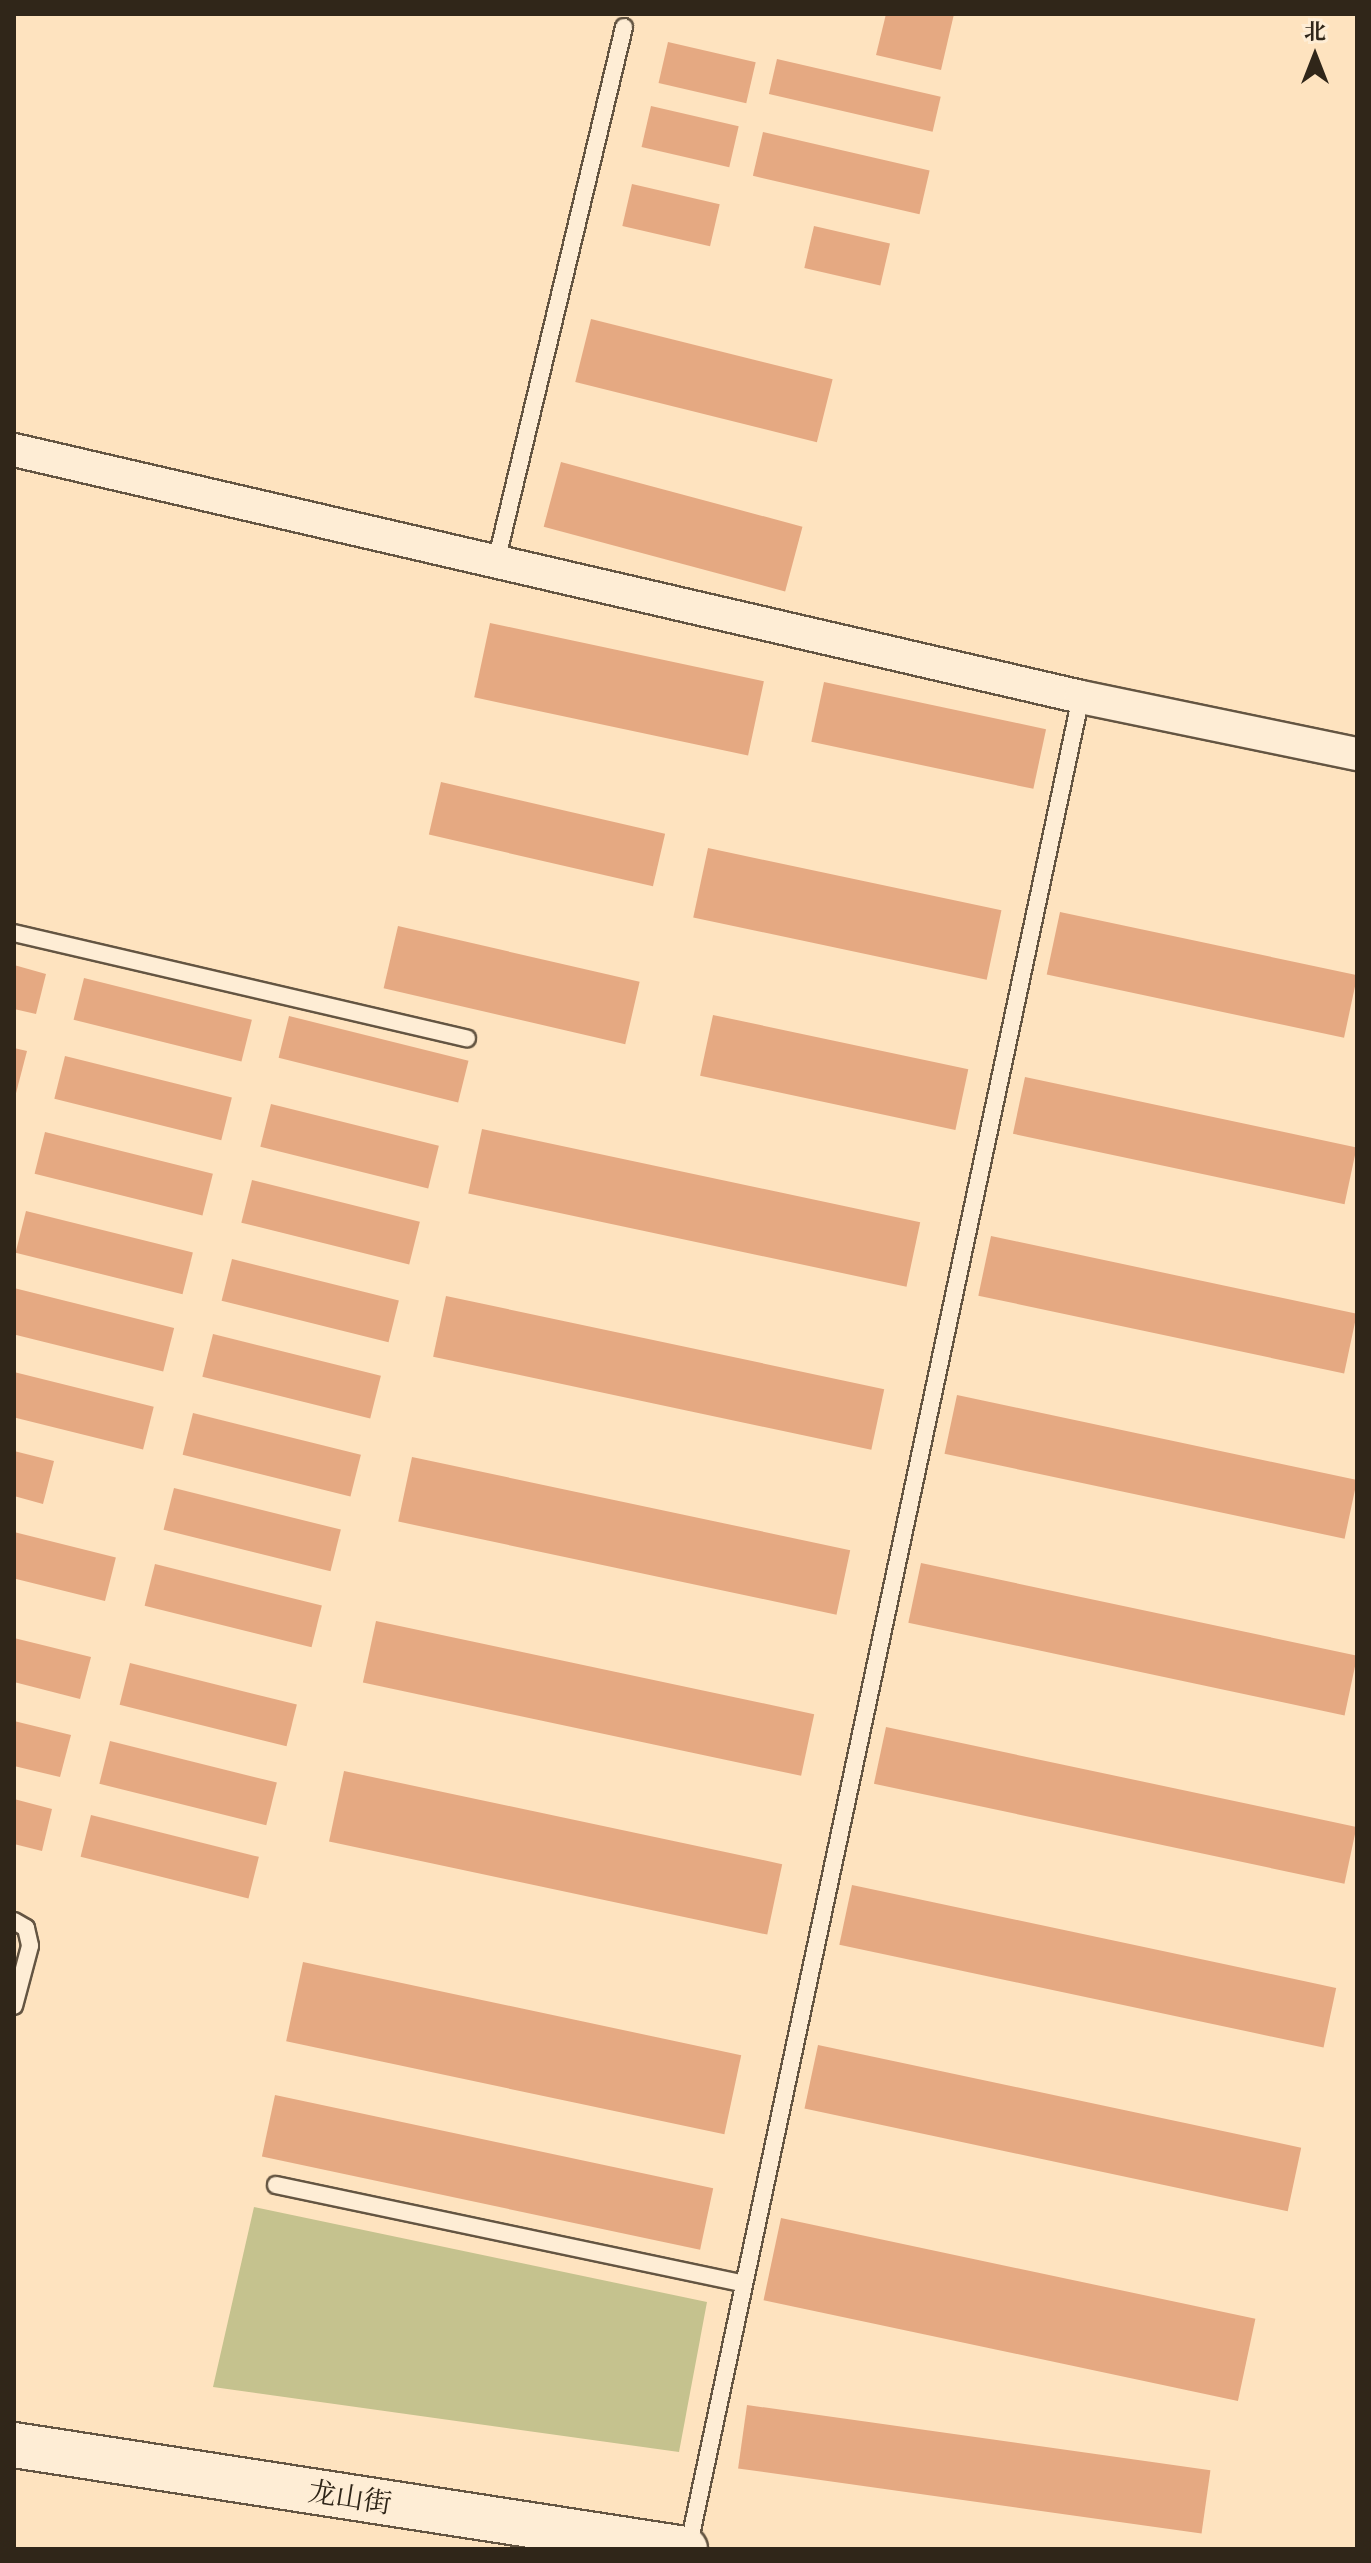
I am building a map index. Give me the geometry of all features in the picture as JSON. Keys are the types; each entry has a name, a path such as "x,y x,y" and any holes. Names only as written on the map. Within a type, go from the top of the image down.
{"street":[{"path":"14,450 1081,697 1357,754"},
{"name":"龙山街","path":"14,2445 686,2549"}],"lane":[{"path":"496,562 624,27"},
{"path":"686,2549 1081,697"},
{"path":"14,933 467,1038"},
{"path":"14,1921 26,1928 30,1946 14,2006"},
{"path":"276,2185 744,2284"}],"shaded area":[{"path":"254,2207 707,2302 679,2452 213,2387"}],"building":[{"path":"886,14 954,14 941,70 876,55"},
{"path":"668,42 756,62 746,103 659,83"},
{"path":"777,59 941,97 933,132 769,94"},
{"path":"651,106 739,126 729,167 642,147"},
{"path":"763,132 930,170 919,214 753,176"},
{"path":"632,184 720,204 710,246 622,226"},
{"path":"814,226 890,244 880,285 804,268"},
{"path":"591,319 833,379 817,442 575,382"},
{"path":"561,462 802,527 785,591 544,527"},
{"path":"490,623 764,681 748,756 474,697"},
{"path":"824,682 1046,729 1033,789 811,742"},
{"path":"441,782 665,834 653,886 429,835"},
{"path":"708,848 1001,910 987,980 693,917"},
{"path":"1060,912 1357,975 1344,1038 1047,975"},
{"path":"398,926 640,982 625,1044 384,988"},
{"path":"14,965 46,974 36,1014 14,1009"},
{"path":"84,978 252,1020 241,1062 74,1020"},
{"path":"713,1015 968,1069 955,1130 700,1076"},
{"path":"289,1016 469,1061 458,1102 279,1058"},
{"path":"14,1048 27,1051 15,1097 14,1097"},
{"path":"65,1056 232,1098 221,1140 54,1099"},
{"path":"1025,1077 1357,1147 1345,1204 1013,1134"},
{"path":"271,1104 439,1146 428,1189 260,1147"},
{"path":"482,1129 920,1222 906,1287 468,1194"},
{"path":"45,1132 213,1174 202,1216 35,1174"},
{"path":"252,1180 420,1222 409,1265 241,1223"},
{"path":"26,1211 193,1253 182,1294 16,1253"},
{"path":"991,1236 1357,1314 1344,1373 978,1296"},
{"path":"232,1259 399,1301 388,1342 222,1301"},
{"path":"14,1288 174,1328 163,1372 14,1334"},
{"path":"446,1296 884,1389 871,1450 433,1357"},
{"path":"213,1334 381,1376 370,1419 202,1377"},
{"path":"14,1372 154,1407 143,1450 14,1417"},
{"path":"957,1395 1357,1480 1345,1539 945,1454"},
{"path":"193,1413 361,1455 350,1497 183,1455"},
{"path":"14,1451 54,1461 43,1504 14,1496"},
{"path":"412,1457 850,1550 836,1615 398,1522"},
{"path":"174,1488 341,1530 330,1571 164,1530"},
{"path":"14,1532 116,1557 105,1601 14,1578"},
{"path":"921,1563 1357,1656 1345,1715 908,1623"},
{"path":"155,1564 322,1606 311,1647 145,1606"},
{"path":"376,1621 814,1714 801,1776 363,1683"},
{"path":"14,1638 91,1657 80,1699 14,1682"},
{"path":"130,1663 297,1705 286,1746 120,1705"},
{"path":"14,1721 71,1735 60,1777 14,1766"},
{"path":"886,1727 1356,1827 1344,1884 874,1784"},
{"path":"110,1741 277,1783 266,1825 99,1784"},
{"path":"344,1771 782,1864 767,1935 329,1841"},
{"path":"14,1799 52,1809 42,1851 14,1844"},
{"path":"91,1815 259,1857 248,1899 81,1857"},
{"path":"852,1885 1336,1988 1324,2048 839,1945"},
{"path":"303,1962 741,2055 724,2134 286,2041"},
{"path":"818,2045 1301,2148 1288,2211 804,2109"},
{"path":"275,2095 713,2188 700,2250 262,2157"},
{"path":"781,2218 1255,2319 1238,2401 764,2300"},
{"path":"747,2405 1210,2470 1202,2534 738,2468"}]}
